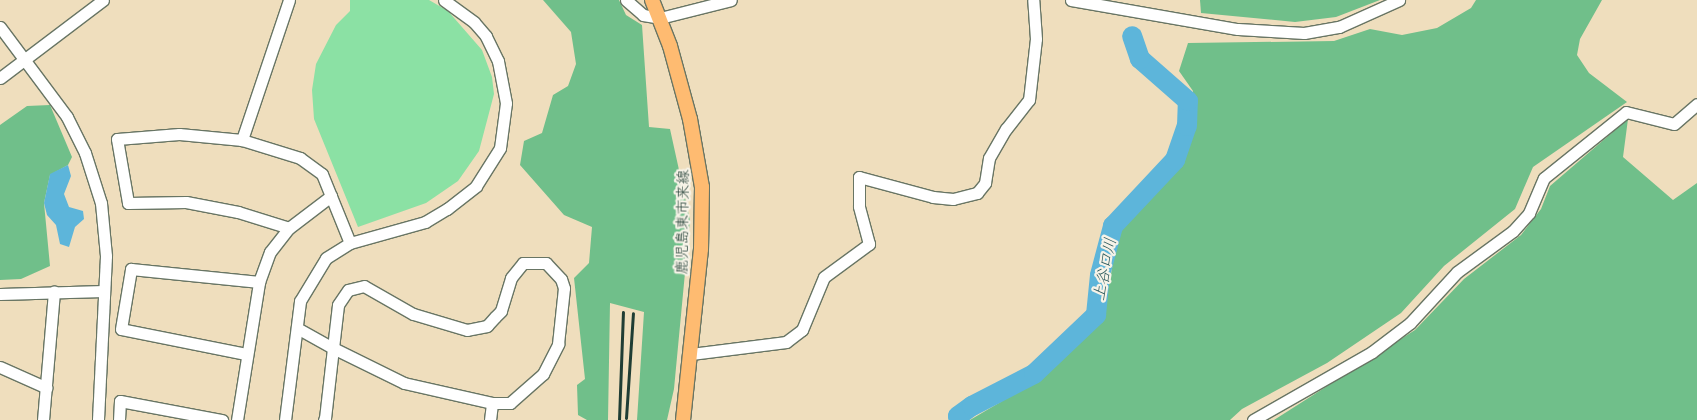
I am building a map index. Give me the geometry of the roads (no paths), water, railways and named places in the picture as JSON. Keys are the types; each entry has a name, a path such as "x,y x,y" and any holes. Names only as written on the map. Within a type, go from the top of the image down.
{"main road":[{"name":"鹿児島東市来線","path":"652,0 660,18 690,119 702,187 692,354 683,420"}],"street":[{"path":"0,78 103,0"},
{"path":"242,140 289,0"},
{"path":"285,420 300,301 314,273 326,258 350,243 425,222 447,209 476,186 500,148 506,103 498,61 486,36 474,22 444,0"},
{"path":"626,0 642,15 660,18 730,0"},
{"path":"692,354 786,342 802,330 824,277 869,244 859,206 859,177 933,197 953,200 977,193 985,183 989,158 1006,129 1029,100 1036,38 1034,0"},
{"path":"1071,0 1238,28 1304,33 1339,27 1399,0"},
{"path":"0,27 67,117 94,179 105,228 98,420"},
{"path":"1253,420 1372,352 1410,323 1457,272 1513,231 1529,213 1544,178 1626,112 1674,124 1697,104"},
{"path":"289,228 238,212 186,202 128,203 117,139 179,134 242,140 300,158 322,174 350,243"},
{"path":"237,420 246,354 259,282 270,252 289,228 331,196"},
{"path":"297,328 333,348 404,383 492,403 510,403 543,374 558,344 564,288 561,278 546,263 523,263 516,269 501,311 487,326 478,329 451,327 413,314 364,286 348,290 338,305 333,348 326,419"},
{"path":"246,354 121,329 131,269 259,282"},
{"path":"43,420 54,291"},
{"path":"0,294 104,291"},
{"path":"0,367 47,388"},
{"path":"119,420 120,401 222,420"},
{"path":"490,420 492,403"}],"water":[{"path":"68,165 71,176 64,194 69,207 83,211 84,219 75,227 69,247 60,244 56,225 47,215 44,203 50,174"}],"waterway":[{"name":"上谷口川","path":"959,420 958,416 972,406 1034,374 1096,315 1100,275 1113,226 1175,160 1187,126 1188,101 1140,59 1132,36"}],"railway":[{"path":"619,420 623,312"},
{"path":"626,418 633,313"}]}
